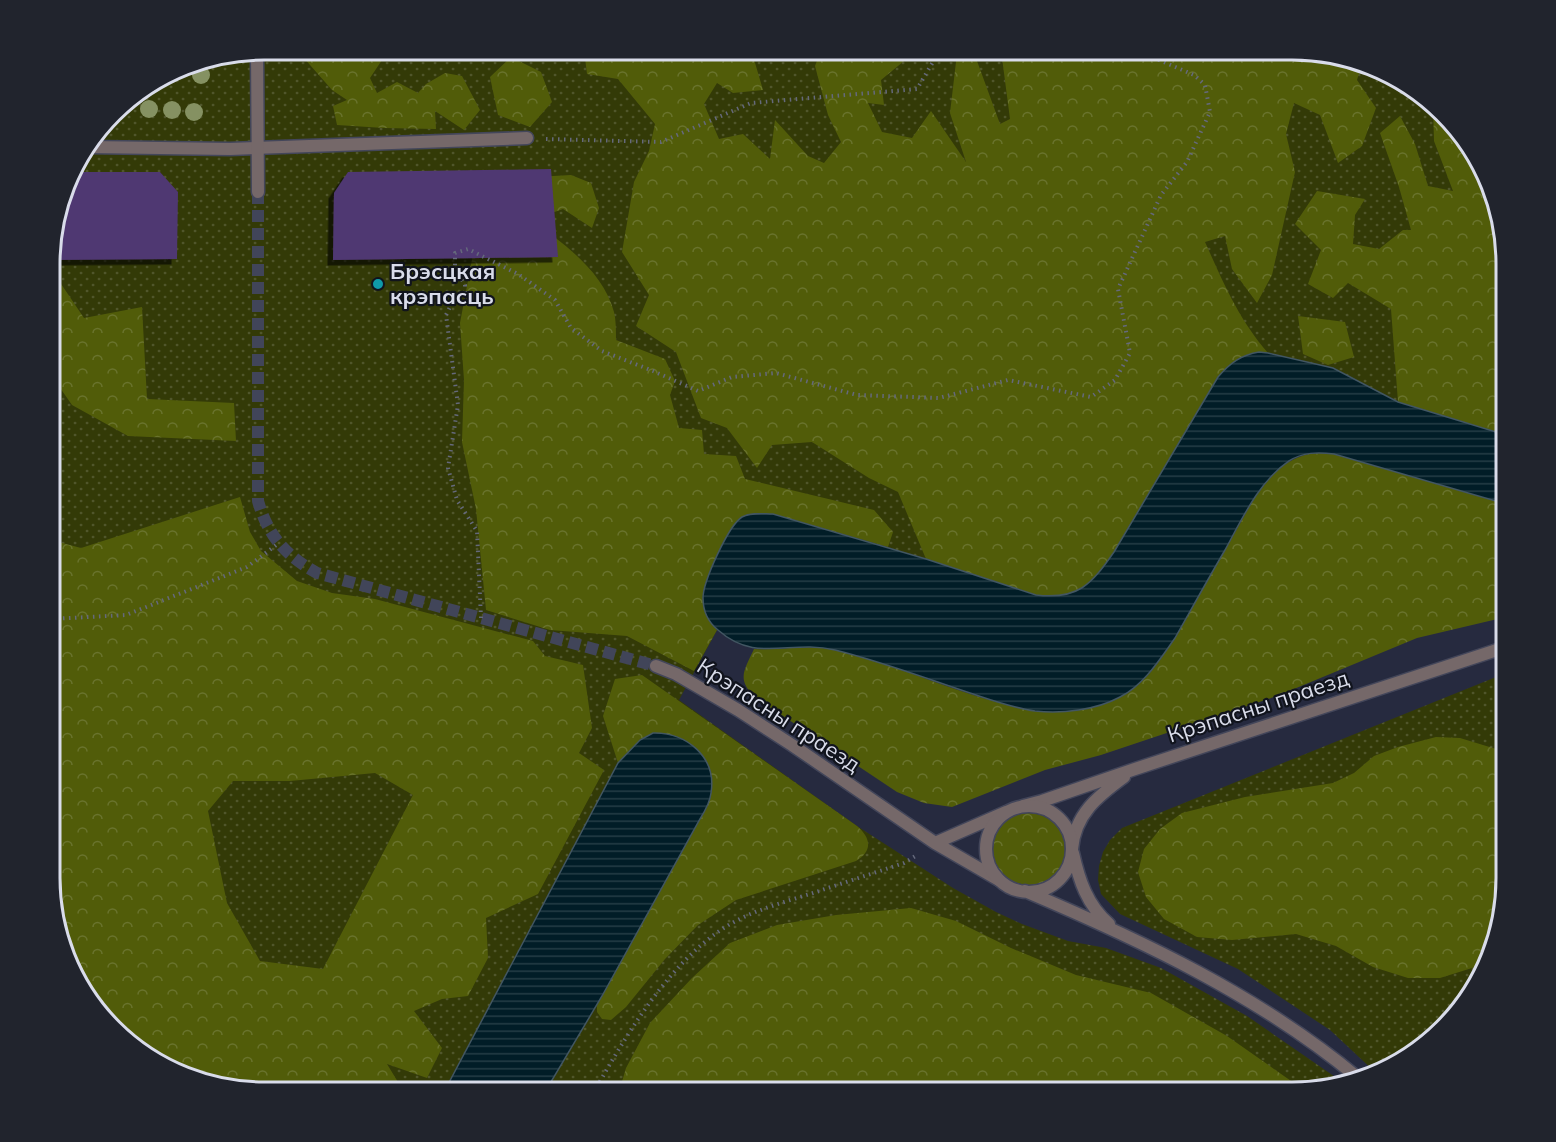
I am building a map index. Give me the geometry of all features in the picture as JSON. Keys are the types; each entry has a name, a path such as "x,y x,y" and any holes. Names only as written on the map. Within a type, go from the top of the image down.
{"street":[{"path":"257,61 258,192"},
{"path":"97,147 258,148 527,138"},
{"name":"Крэпасны праезд","path":"1023,806 1496,649"},
{"name":"Крэпасны праезд","path":"656,666 676,674 738,710 935,843 999,880"},
{"path":"1025,891 1040,890 1053,884 1063,875 1069,862 1075,829 1085,811 1102,793 1135,769"},
{"path":"935,843 1023,806 1037,807 1051,812 1062,822 1069,834 1083,888 1090,903 1117,931"},
{"path":"1006,812 993,826 986,844 991,869 999,880 1012,888 1025,891 1117,931 1222,984 1323,1049 1352,1072"}],"path":[{"path":"527,138 660,142 752,103 917,88 934,60"},
{"path":"481,618 477,531 457,500 448,468 458,405 446,315 453,301 465,292 465,285 455,268 454,253 468,249 518,274 555,300 571,328 602,351 698,391 732,377 776,373 857,395 939,398 1008,380 1091,397 1115,380 1130,353 1118,289 1161,195 1186,162 1210,112 1205,85 1194,75 1159,60"},
{"path":"60,619 126,615 247,567 279,543"},
{"path":"600,1082 631,1027 687,958 728,925 787,901 904,863 935,843"}],"green space":[{"path":"264,60 1305,60 1345,67 1370,76 1394,87 1416,102 1436,120 1462,151 1475,174 1489,211 1496,251 1496,432 1398,402 1333,368 1268,353 1114,552 710,621 717,630 679,700 857,826 953,888 996,912 1068,941 1106,948 1161,968 1247,1016 1335,1077 1305,1082 251,1082 211,1075 186,1066 162,1055 140,1040 102,1002 87,980 67,931 60,891 60,264 67,211 76,186 94,151 130,111 162,87 199,71 225,64"},
{"path":"306,60 382,60 370,78 377,93 397,82 418,93 426,84 445,73 462,76 480,110 464,130 435,111 436,129 337,125 333,106 347,100 332,90"},
{"path":"508,60 517,60 541,72 552,102 530,127 498,115 490,77"},
{"path":"585,60 754,60 763,90 733,93 717,83 704,104 719,139 743,134 770,159 775,120 808,156 824,163 841,142 828,115 815,66 817,60 903,60 881,80 884,105 868,103 882,132 912,138 931,111 966,162 950,113 956,60 977,60 1000,124 1010,119 1002,60 1305,60 1345,67 1359,72 1357,80 1376,108 1362,146 1338,163 1320,115 1294,103 1286,134 1295,172 1272,275 1257,303 1232,269 1225,236 1205,242 1240,314 1268,353 1259,352 1218,377 1114,552 1098,573 1091,581 1074,592 1051,596 1036,595 926,559 898,492 869,478 812,442 772,445 757,468 727,428 701,418 676,352 636,326 649,295 622,252 634,182 649,151 655,124 618,79 587,74"},
{"path":"1400,116 1415,144 1428,186 1453,191 1434,141 1433,118 1462,151 1475,174 1489,211 1496,251 1496,432 1398,402 1391,309 1348,283 1333,298 1308,284 1321,250 1295,224 1317,191 1365,199 1355,215 1353,244 1379,249 1403,230 1411,230 1380,133"},
{"path":"571,175 591,183 599,208 592,228 563,209 532,220 592,271 609,297 616,322 616,340 665,359 675,381 670,395 679,428 702,430 704,454 736,456 745,479 874,510 893,532 888,547 773,514 710,621 717,630 694,671 627,636 550,630 486,610 476,509 462,442 464,380 460,323 474,249 536,177"},
{"path":"60,282 84,318 142,307 147,399 234,403 236,441 128,436 72,405 60,388"},
{"path":"1298,316 1345,322 1354,357 1328,365 1303,354"},
{"path":"1320,452 1334,454 1496,501 1496,619 1417,638 1277,696 1101,755 1045,770 952,807 924,803 897,792 756,698 746,686 745,669 754,649 810,647 830,649 866,658 989,700 1030,709 1070,711 1108,703 1141,682 1163,655 1253,500 1267,482 1289,462"},
{"path":"240,497 250,532 261,551 297,581 332,593 375,599 533,641 545,656 583,665 592,728 579,753 604,770 538,894 486,918 488,958 468,996 442,999 414,1011 442,1048 427,1078 387,1064 398,1082 251,1082 211,1075 162,1055 140,1040 102,1002 87,980 76,956 67,931 60,891 60,542 81,548","holes":["375,773 413,795 323,969 260,961 227,903 208,811 233,781 290,781"]},
{"path":"642,675 857,826 865,835 868,844 865,853 856,861 736,900 698,925 665,959 626,1007 611,1020 602,1019 597,1012 597,1004 707,807 629,751 618,763 603,716 615,679"},
{"path":"1496,677 1496,891 1489,931 1469,980 1454,1002 1416,1040 1382,1061 1369,1066 1330,1030 1238,969 1120,914 1101,894 1098,880 1103,852 1110,840 1122,828"},
{"path":"1436,737 1460,738 1496,749 1496,891 1489,931 1475,967 1440,978 1408,978 1373,967 1336,946 1296,934 1232,940 1197,937 1164,919 1146,897 1138,872 1144,849 1160,829 1182,813 1245,797 1333,783 1354,773 1374,756"},
{"path":"1029,813 1043,816 1055,823 1062,835 1065,849 1062,863 1055,875 1043,882 1029,885 1015,882 1003,875 996,863 993,849 996,835 1003,823 1015,816"},
{"path":"911,908 956,921 1011,948 1076,975 1151,993 1227,1036 1293,1082 622,1082 626,1068 650,1023 692,978 730,943 777,925 836,915"}],"water":[{"path":"1259,352 1268,353 1333,368 1398,402 1496,432 1496,501 1334,454 1311,453 1294,458 1278,469 1252,501 1175,638 1151,671 1137,686 1120,697 1079,710 1045,712 1019,708 886,664 835,650 819,647 774,649 746,646 718,630 707,616 703,602 704,590 717,555 736,522 746,515 754,514 773,514 926,559 1036,595 1063,595 1082,588 1098,573 1114,552 1218,377 1236,360"},
{"path":"653,733 665,734 677,737 697,749 709,768 712,780 710,796 704,813 602,996 551,1082 449,1082 618,763 640,740"}],"building":[{"path":"551,169 558,257 333,260 334,193 348,172"},
{"path":"82,172 160,172 178,192 177,259 60,260 67,211"}],"tunnel":[{"path":"258,192 258,501 267,525 280,544 296,560 317,573 656,666"}],"place":[{"name":"Брэсцкая крэпасць","path":"378,284"}]}
